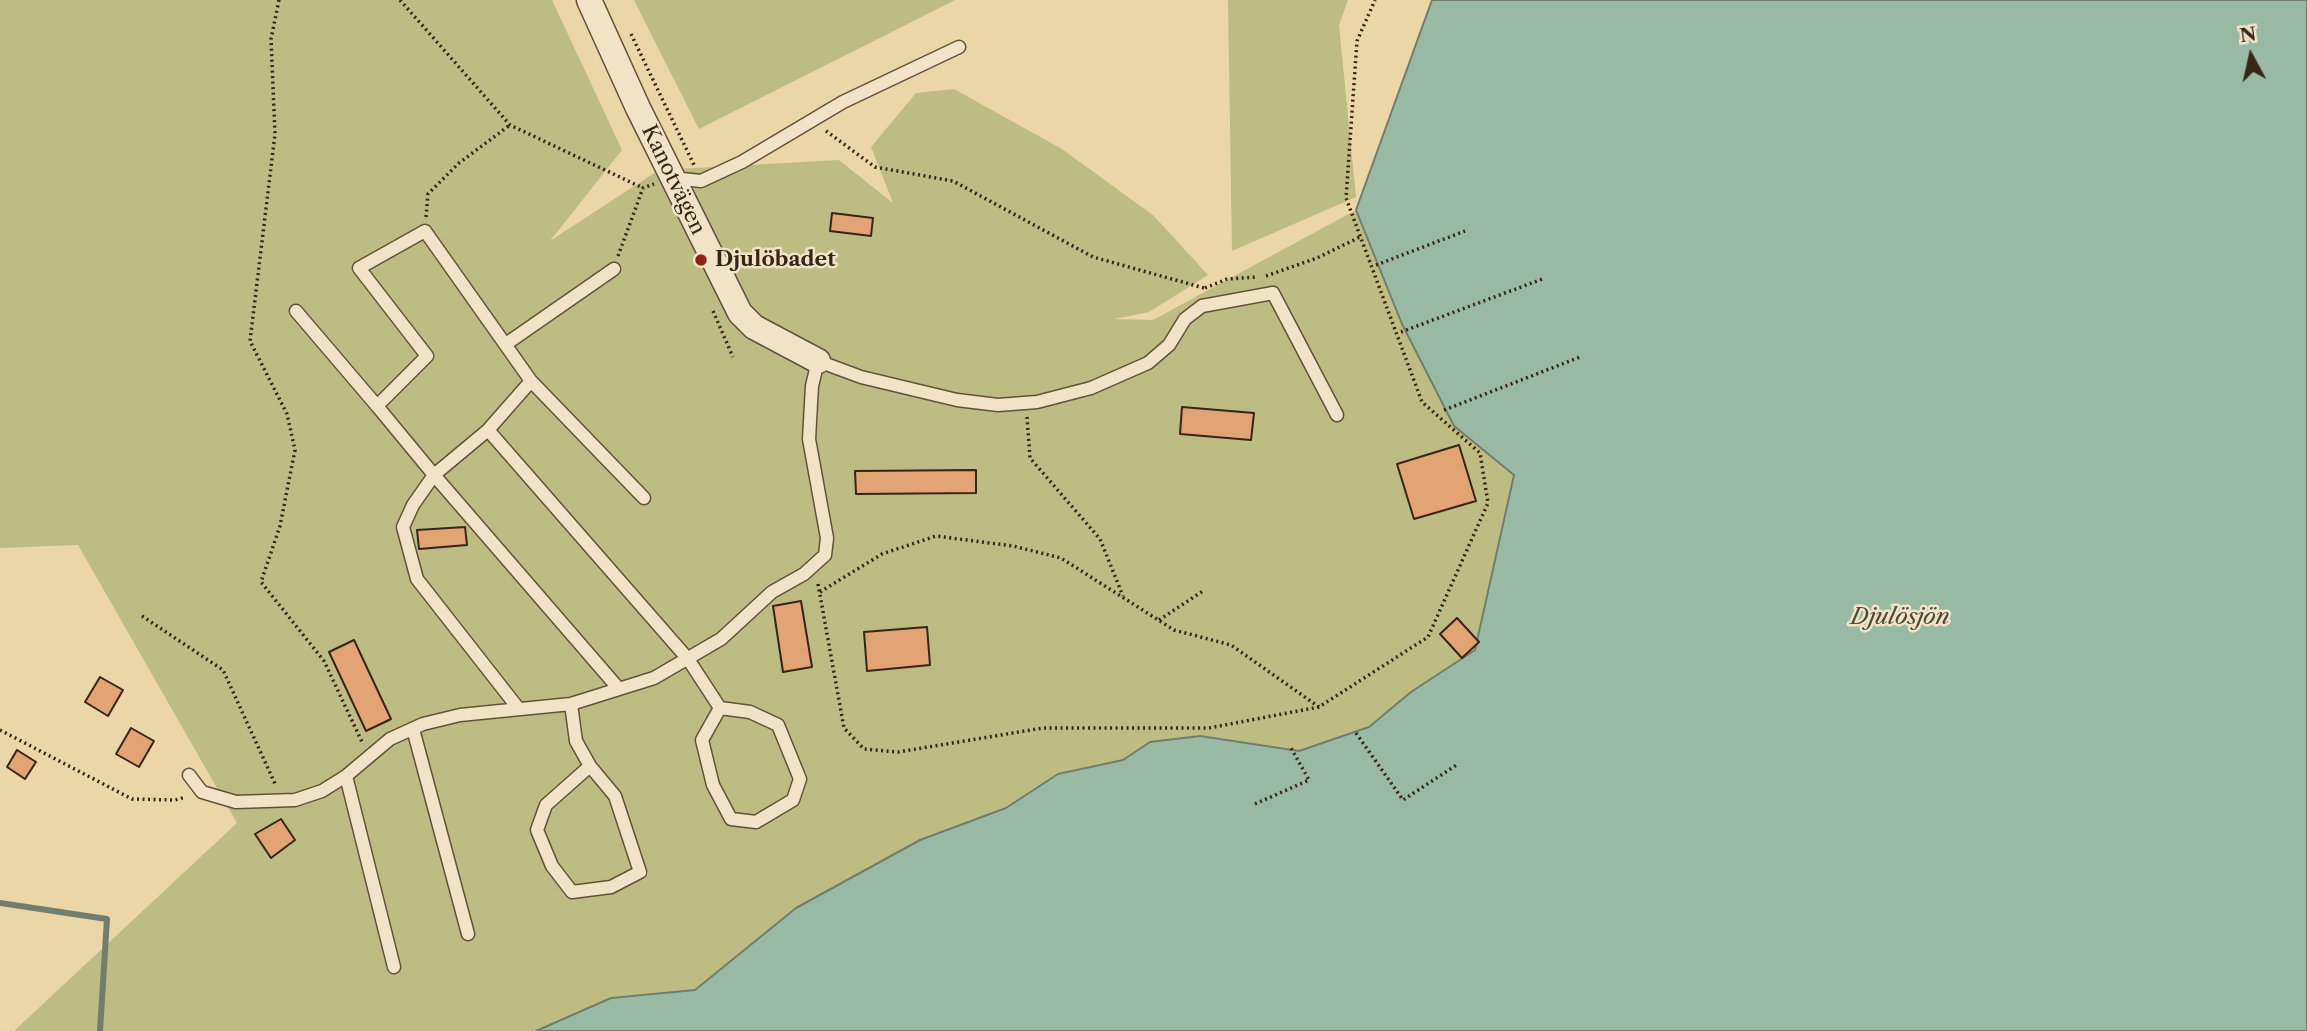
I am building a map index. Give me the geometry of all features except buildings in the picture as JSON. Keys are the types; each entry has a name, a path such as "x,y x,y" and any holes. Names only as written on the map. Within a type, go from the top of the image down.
{"street":[{"name":"Kanotvägen","path":"589,0 672,178 740,313 754,327 818,361"}],"lane":[{"path":"672,178 701,181 742,162 843,102 959,47"},
{"path":"377,406 427,356 359,268 425,230 531,381 644,498"},
{"path":"506,344 614,269"},
{"path":"189,775 202,792 236,802 283,801 322,791 346,776 390,739 413,729 460,715 571,704 654,678 721,639 772,592 825,555 827,538 809,439 812,386 818,361 861,377 957,400 998,405 1027,403 1091,388 1148,363 1169,345 1185,319 1202,306 1273,293 1337,415"},
{"path":"296,311 619,689"},
{"path":"518,708 417,579 403,527 412,505 434,475 488,430 531,381"},
{"path":"488,430 688,659 720,708 750,712 778,725 800,779 793,800 757,822 731,819 713,785 702,740 720,708"},
{"path":"571,704 576,741 590,766 615,796 640,872 611,887 572,892 552,866 537,830 546,805 590,766"},
{"path":"413,729 468,934"},
{"path":"346,776 394,967"}],"path":[{"path":"279,0 271,39 275,134 250,341 287,414 295,450 280,526 261,582 324,661 369,757"},
{"path":"400,0 510,125 643,188 672,178"},
{"path":"813,565 844,728 864,749 898,752 1043,728 1209,728 1318,706 1428,637 1488,503 1480,453 1422,402 1346,198 1357,41 1375,0"},
{"path":"630,32 701,181"},
{"path":"812,121 875,167 953,181 1093,257 1204,288"},
{"path":"425,230 428,194 459,163 510,125"},
{"path":"614,269 643,188"},
{"path":"1376,265 1465,231"},
{"path":"1197,292 1227,279 1278,274 1360,237"},
{"path":"1401,332 1545,278"},
{"path":"1444,410 1580,357"},
{"path":"1027,403 1030,458 1100,539 1124,598"},
{"path":"820,592 882,554 936,536 1013,546 1061,558 1174,630 1231,645 1318,706"},
{"path":"1159,620 1203,591"},
{"path":"142,616 223,670 283,801"},
{"path":"0,730 132,799 175,800 202,792"},
{"path":"1356,733 1403,800 1458,764"},
{"path":"1255,804 1309,780 1291,748"}],"shaded area":[{"path":"0,0 552,0 622,150 550,241 659,170 839,160 893,203 871,147 916,93 954,89 1062,149 1154,216 1208,275 1149,312 1114,319 1153,320 1356,210 1402,324 1454,426 1514,475 1475,650 1411,692 1369,727 1299,751 1200,736 1150,742 1123,760 1058,774 1006,808 920,840 796,908 695,990 611,998 536,1031 14,1031 237,823 78,545 0,548"},
{"path":"634,0 955,0 699,129"},
{"path":"1228,0 1348,0 1339,25 1356,197 1232,251"}],"water":[{"name":"Djulösjön","path":"1432,0 2307,0 2307,1031 536,1031 611,998 695,990 796,908 920,840 1006,808 1058,774 1123,760 1150,742 1200,736 1299,751 1369,727 1411,692 1475,650 1514,475 1454,426 1402,324 1356,210"}],"waterway":[{"path":"0,903 107,919 100,1031"}],"place":[{"name":"Djulöbadet","path":"701,260"}]}
